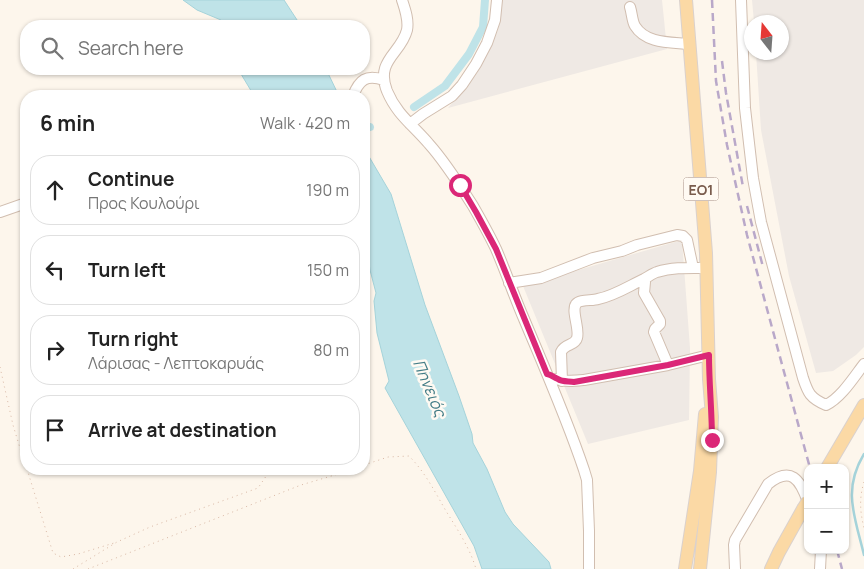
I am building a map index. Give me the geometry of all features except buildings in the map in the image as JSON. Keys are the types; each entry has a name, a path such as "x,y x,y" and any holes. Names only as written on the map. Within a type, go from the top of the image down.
{"main road":[{"name":"ΕΟ1","path":"686,0 707,268 709,379 712,417 708,498 700,569"},
{"name":"ΕΟ1","path":"685,569 700,471 709,379"},
{"path":"829,464 864,405"},
{"path":"771,569 804,508"},
{"path":"767,569 779,552"},
{"path":"688,553 690,569"}],"street":[{"path":"402,0 408,20 407,29 403,40 387,62 384,70 386,88 395,107 430,144 454,175 496,249 579,456 586,480 589,569"},
{"path":"410,124 452,96 462,85 476,64 487,42 495,20 497,0"},
{"path":"741,0 745,108 753,178 761,222 808,392 815,400 826,405 840,395 864,364"},
{"path":"630,7 635,26 645,37 666,42 689,44"},
{"path":"356,90 359,84 366,78 373,77 384,80"},
{"path":"0,212 20,205"},
{"path":"510,283 541,278 593,258 677,235 684,236 688,240 693,268"},
{"path":"562,381 560,352 566,345 577,340 578,331 574,309 578,302 606,297 657,272 684,267 707,268"},
{"path":"644,279 644,293 660,321 654,332 668,365"},
{"path":"547,374 562,381 584,380 668,365 709,355"},
{"path":"735,569 735,540 768,484 785,475 793,477 801,484 804,496"},
{"path":"820,569 821,554"}],"path":[{"path":"0,367 20,448"},
{"path":"370,463 388,457 410,456 420,467 456,528 473,559 476,569"},
{"path":"28,475 53,553 61,557 78,554 117,542"},
{"path":"73,569 117,542 150,527 258,488 266,475"},
{"path":"88,569 301,485 335,475"},
{"path":"864,482 860,501 864,528"}],"shaded area":[{"path":"502,0 662,0 667,49 448,108 477,73 498,30"},
{"path":"752,0 864,0 864,347 833,371 816,373 789,276 761,130 756,60 789,60 789,15 753,15"},
{"path":"682,240 690,348 689,420 588,444 523,286"}],"water":[{"path":"183,0 284,0 297,20 221,20 197,10"},
{"path":"242,75 329,75 336,90 251,90"},
{"name":"Πηνειός","path":"370,158 391,194 425,305 459,396 472,434 473,443 487,469 505,512 513,524 549,562 551,569 482,569 474,546 385,388 389,381 377,333 374,301 376,293 370,270"}],"waterway":[{"path":"414,107 445,86 469,54 483,27 485,0"},
{"path":"864,454 857,467 852,492 854,516 864,555"}],"railway":[{"path":"712,0 716,81 727,145 747,235 809,464"},
{"path":"722,61 743,187"},
{"path":"747,206 763,267"},
{"path":"838,554 842,569"}],"route":[{"path":"460,185 496,249 547,374 562,381 574,382 668,365 709,355 712,440"}]}
